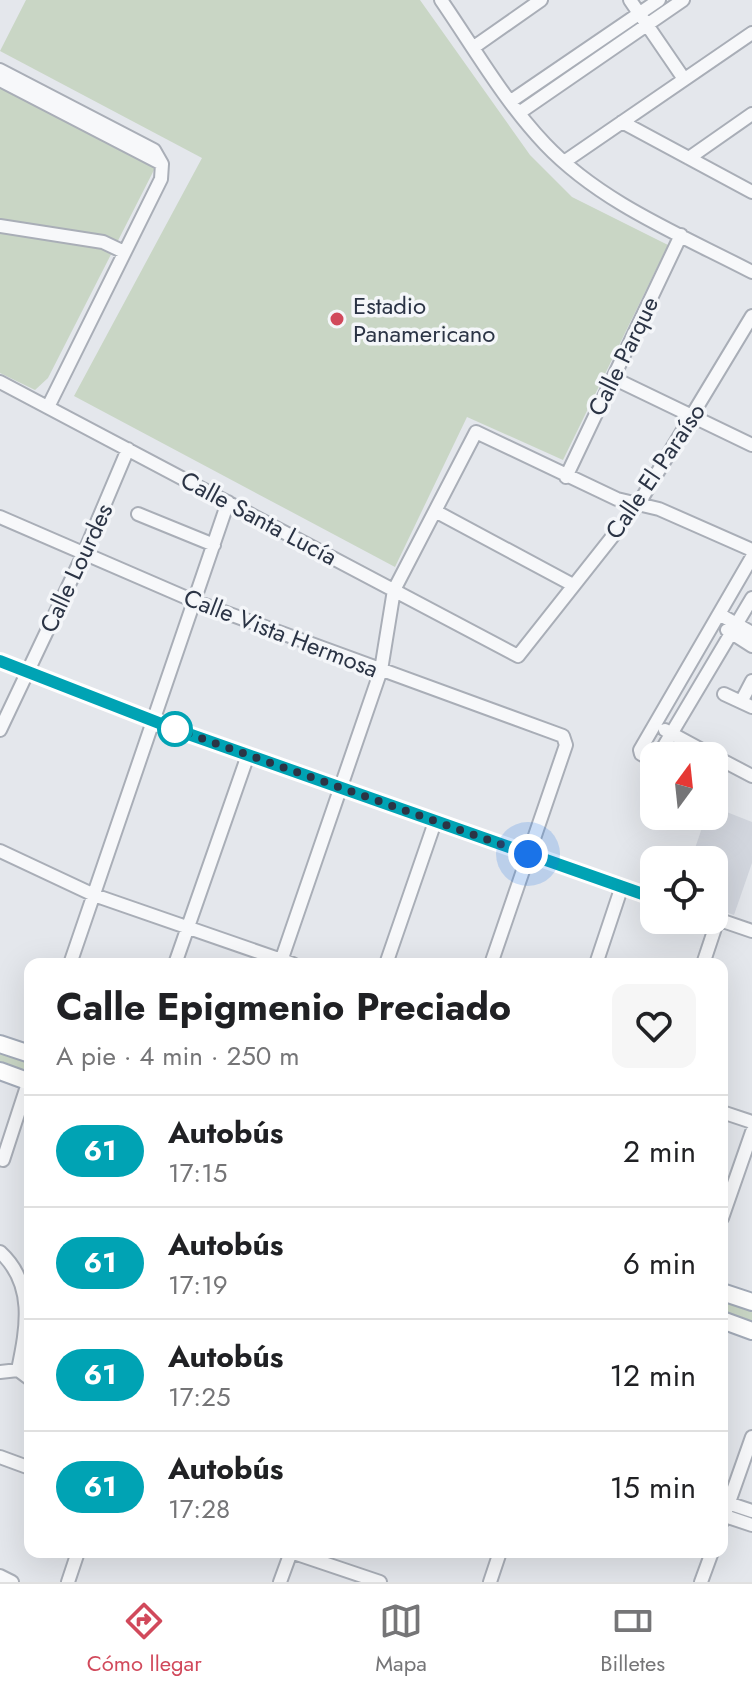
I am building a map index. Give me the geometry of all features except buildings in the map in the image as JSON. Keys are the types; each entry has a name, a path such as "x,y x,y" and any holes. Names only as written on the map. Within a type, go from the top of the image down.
{"main road":[{"path":"0,1044 24,1052"},
{"path":"0,1071 24,1078"},
{"path":"728,1294 752,1302"},
{"path":"728,1322 752,1331"}],"street":[{"path":"441,0 515,107 564,162 602,192 752,272"},
{"path":"630,0 684,79"},
{"path":"643,19 659,0"},
{"path":"515,107 643,19 683,0"},
{"path":"474,47 535,2"},
{"path":"564,162 752,33"},
{"path":"0,70 154,150 162,164 161,179 48,407"},
{"path":"0,80 162,164"},
{"path":"689,158 752,114"},
{"path":"622,122 751,190"},
{"path":"0,226 103,242 124,252"},
{"name":"Calle Parque","path":"566,477 681,235"},
{"name":"Calle El Paraíso","path":"518,656 639,503 752,316"},
{"path":"613,378 752,445"},
{"name":"Calle Santa Lucía","path":"0,382 518,656"},
{"path":"287,958 381,670 394,590 476,432 617,499 677,516 752,550"},
{"name":"Calle Lourdes","path":"0,730 84,553 128,449"},
{"path":"72,958 228,502"},
{"path":"435,511 573,585"},
{"path":"138,514 214,545"},
{"name":"Calle Vista Hermosa","path":"0,517 194,601 566,740 528,854"},
{"path":"645,742 752,557"},
{"path":"666,742 752,598"},
{"path":"717,618 734,628 752,646"},
{"path":"734,628 752,633"},
{"path":"0,661 153,721 640,894"},
{"path":"724,694 746,704 752,681"},
{"path":"655,725 687,742"},
{"path":"177,958 248,755"},
{"path":"728,763 752,776"},
{"path":"388,958 435,822"},
{"path":"0,851 94,895 271,958"},
{"path":"493,958 528,854"},
{"path":"598,958 621,889"},
{"path":"728,922 752,931"},
{"path":"705,958 711,934"},
{"path":"3,1160 24,1095"},
{"path":"728,1114 752,1122"},
{"path":"728,1201 752,1132"},
{"path":"0,1252 21,1278 24,1289"},
{"path":"18,1370 24,1314"},
{"path":"0,1372 18,1370 24,1374"},
{"path":"728,1500 752,1437"},
{"path":"0,1457 24,1466"},
{"path":"728,1511 752,1511"},
{"path":"728,1513 752,1525"},
{"path":"68,1582 76,1558"},
{"path":"280,1582 289,1558"},
{"path":"309,1558 380,1582"},
{"path":"490,1582 498,1558"},
{"path":"701,1582 710,1558"},
{"path":"0,1576 12,1582"}],"shaded area":[{"path":"728,813 752,822 752,863 734,915 728,913 728,846 696,846 701,830 728,830"}],"green space":[{"path":"26,0 420,0 530,155 572,197 668,245 563,460 467,417 395,567 74,396 202,158 0,51"},
{"path":"0,82 155,161 154,170 48,378 35,390 0,373"},
{"path":"0,1049 24,1059 22,1078 0,1071"},
{"path":"728,1300 752,1308 752,1330 728,1322"}],"bus line":[{"name":"61","path":"0,661 177,730 640,894"}],"place":[{"name":"Estadio Panamericano","path":"337,319"}],"route":[{"path":"175,729 528,854"}]}
